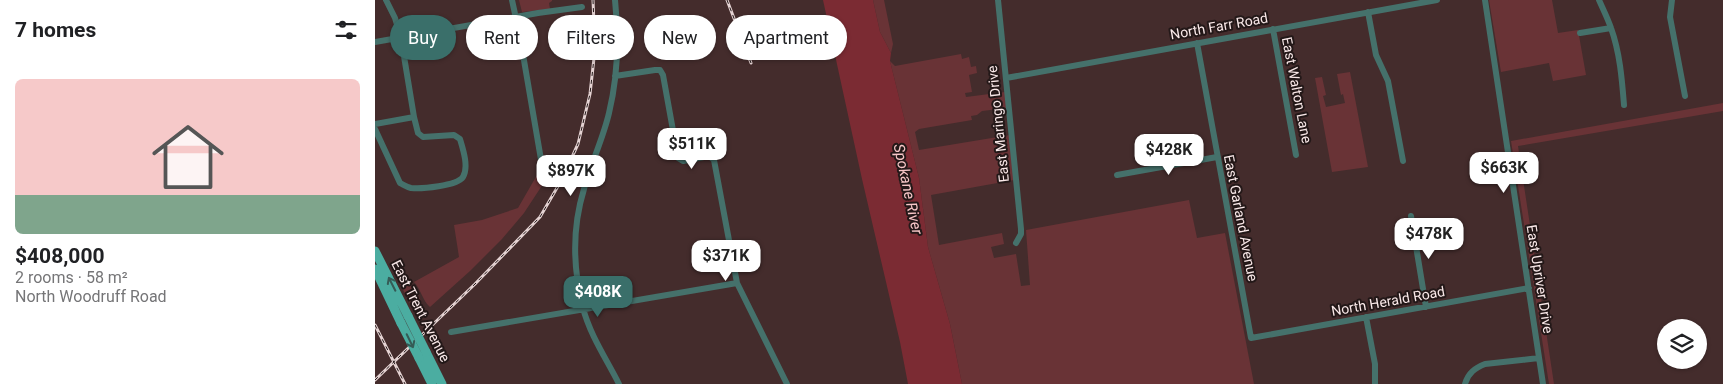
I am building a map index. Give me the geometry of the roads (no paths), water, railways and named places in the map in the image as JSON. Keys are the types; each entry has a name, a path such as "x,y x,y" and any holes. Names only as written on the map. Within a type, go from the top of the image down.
{"main road":[{"name":"East Trent Avenue","path":"375,250 422,355 432,384"},
{"name":"East Trent Avenue","path":"375,270 405,320"},
{"name":"East Trent Avenue","path":"422,355 442,384"}],"street":[{"path":"386,0 394,15"},
{"path":"512,0 515,15"},
{"path":"615,0 618,37 615,76 606,124 584,189 577,221 576,261 584,310 591,330 619,384"},
{"name":"East Maringo Drive","path":"998,0 1021,229 1021,234 1016,243"},
{"name":"North Farr Road","path":"1006,78 1368,12 1400,3 1437,0"},
{"name":"East Upriver Drive","path":"1485,0 1543,384"},
{"path":"1599,0 1611,28 1619,64 1624,105"},
{"path":"1672,0 1670,17 1685,96"},
{"path":"527,15 582,6"},
{"path":"1368,12 1376,55 1388,82 1403,161"},
{"path":"1580,33 1611,28"},
{"name":"East Walton Lane","path":"1273,29 1296,155"},
{"path":"375,42 390,40"},
{"name":"East Garland Avenue","path":"1197,43 1251,338"},
{"path":"375,129 400,183 408,188 443,185 460,180 464,175 465,168 460,139 454,135 423,137 418,133 405,60"},
{"path":"524,60 544,176"},
{"path":"615,76 660,70 663,75 676,154 680,160 684,161 712,157 715,164 737,283 787,384"},
{"path":"375,124 414,117"},
{"path":"1117,175 1217,157"},
{"path":"1411,216 1426,307"},
{"path":"451,332 737,283"},
{"name":"North Herald Road","path":"1251,338 1529,288"},
{"path":"1365,317 1375,364 1375,384"},
{"path":"1465,384 1467,377 1472,371 1485,364 1539,358"}],"water":[{"name":"Spokane River","path":"823,0 873,0 880,32 891,53 890,61 919,178 928,247 950,324 962,384 908,384 836,60 847,60 847,15 826,15"}],"railway":[{"path":"375,380 475,284 540,217 561,181 578,144 590,94 595,49 593,0"},
{"path":"727,0 751,63"},
{"path":"375,325 405,384"}]}
